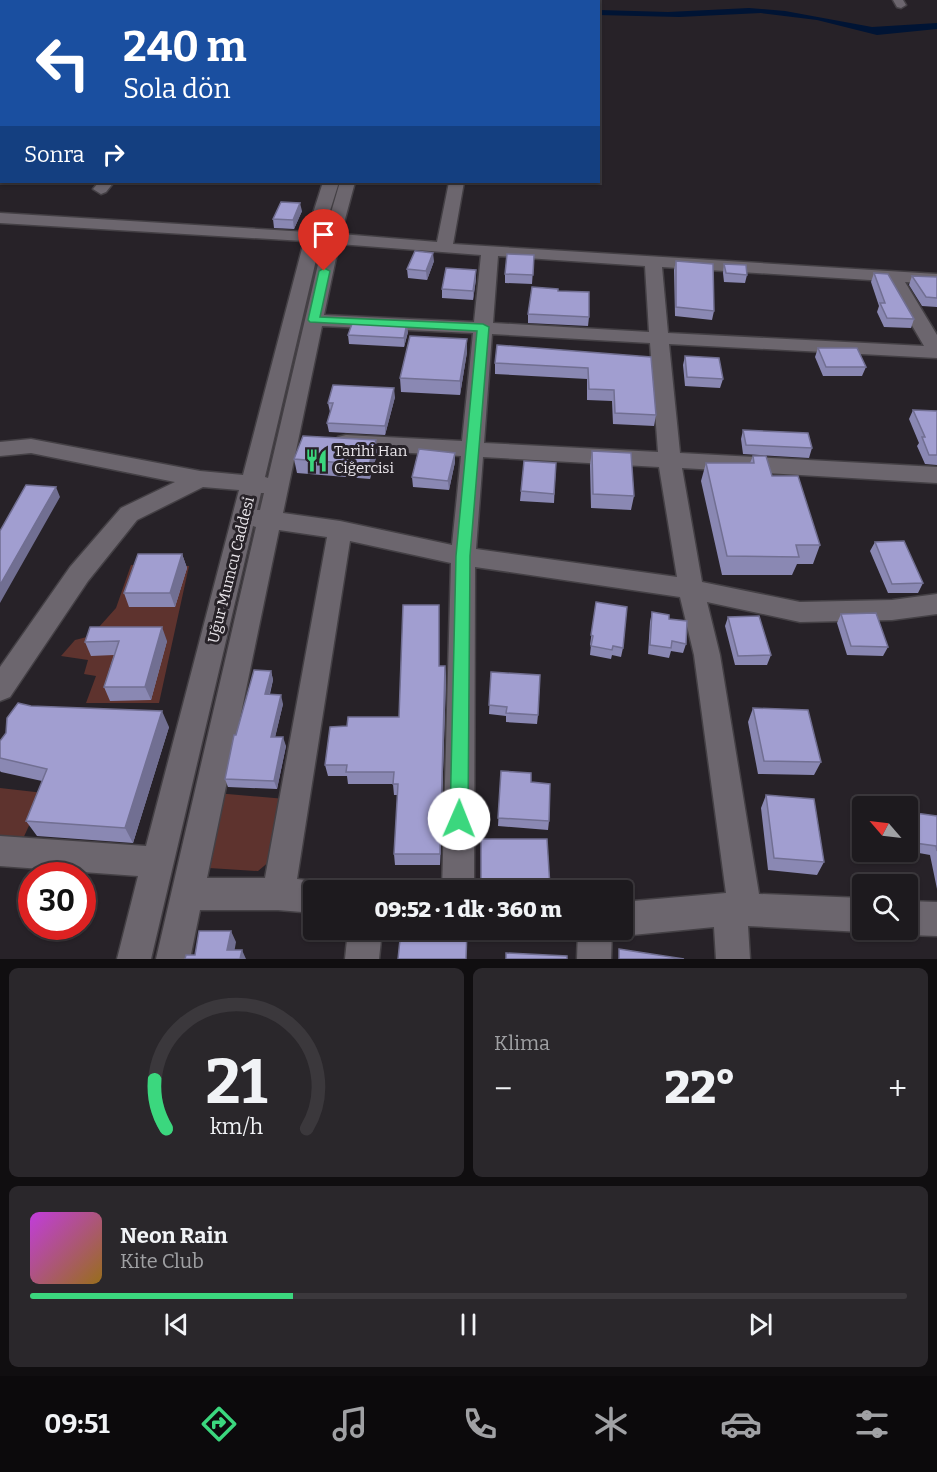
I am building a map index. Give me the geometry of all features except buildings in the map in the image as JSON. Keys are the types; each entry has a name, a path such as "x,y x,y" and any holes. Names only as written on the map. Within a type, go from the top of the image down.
{"street":[{"name":"Uğur Mumcu Caddesi","path":"134,959 252,485 322,237 331,183"},
{"name":"Uğur Mumcu Caddesi","path":"173,959 277,485 307,440 314,320 324,271 322,237 348,183"},
{"path":"444,248 457,183"},
{"path":"0,218 322,237 444,248 937,279"},
{"path":"324,271 341,255 363,241"},
{"path":"458,880 463,556 490,251"},
{"path":"653,261 669,458 692,589 707,655 738,910 733,959"},
{"path":"892,276 937,352"},
{"path":"314,320 483,327 796,347 937,352"},
{"path":"307,440 669,458 937,475"},
{"path":"0,449 30,446 200,478 252,485 277,485"},
{"path":"0,689 79,574 129,514 200,478"},
{"path":"244,518 270,519 340,530 463,556 692,589 800,612 892,610 937,604"},
{"path":"278,894 340,530"},
{"path":"0,850 158,862"},
{"path":"187,894 303,896"},
{"path":"633,918 738,910 852,915"},
{"path":"918,918 937,919"},
{"path":"362,959 364,940"},
{"path":"594,959 595,940"}],"shaded area":[{"path":"131,565 189,566 159,703 86,703 96,676 84,674 88,660 61,656 75,640 91,636 116,608"},
{"path":"0,788 44,793 21,843 0,841"},
{"path":"216,793 286,799 276,856 258,871 209,868"}],"water":[{"path":"749,8 785,11 872,27 937,23 937,29 877,35 817,20 761,13 679,17 600,15 600,10 668,12"}],"place":[{"name":"Tarihi Han Ciğercisi","path":"316,460"}],"route":[{"path":"324,271 314,320 483,327 463,556 459,819"}]}
